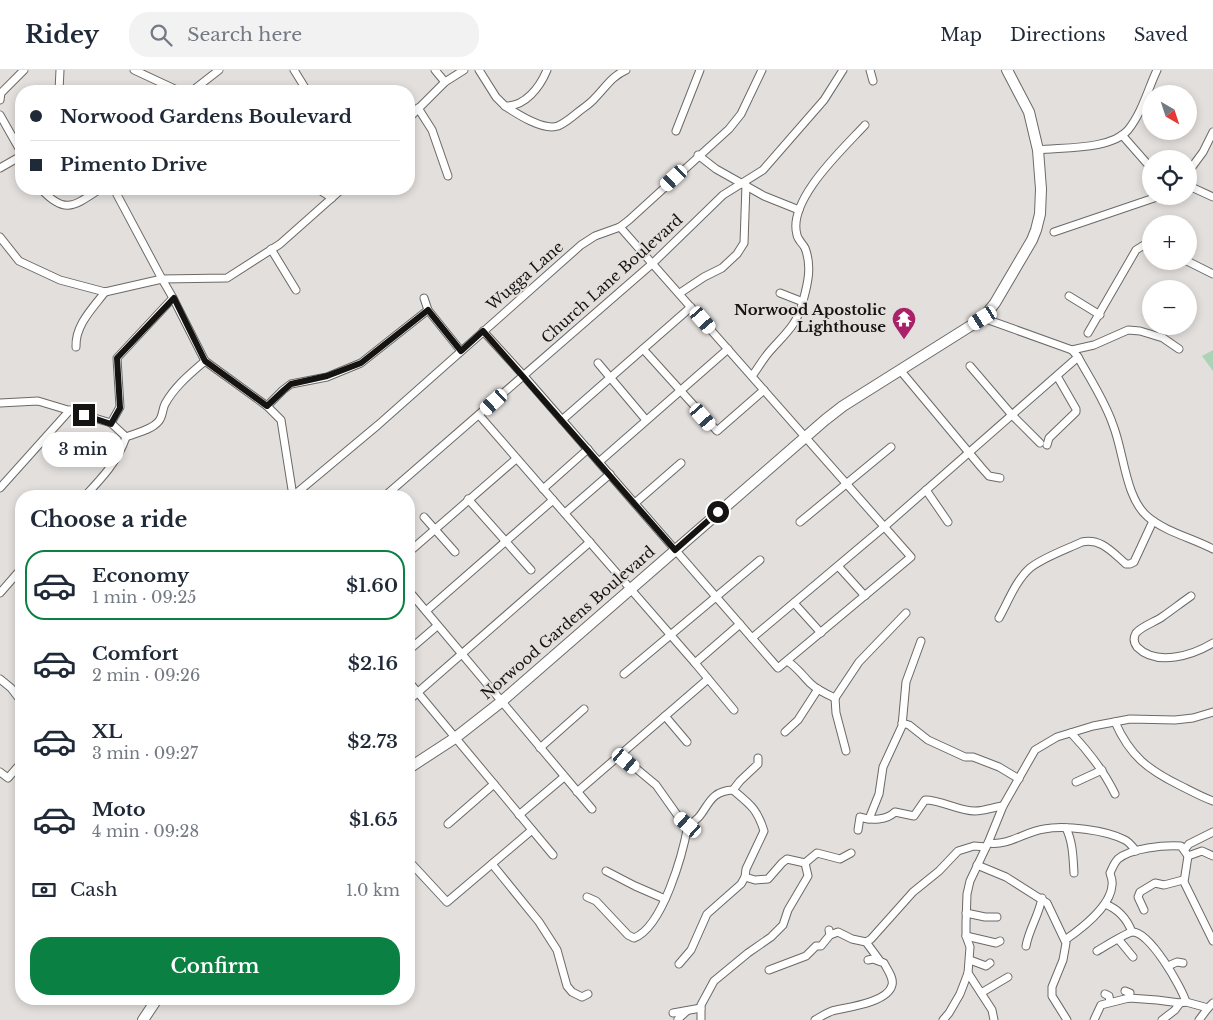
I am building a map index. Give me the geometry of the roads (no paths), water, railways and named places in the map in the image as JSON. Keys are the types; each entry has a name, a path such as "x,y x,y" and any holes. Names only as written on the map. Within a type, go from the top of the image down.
{"street":[{"path":"0,100 1,93 24,70"},
{"path":"59,85 60,70"},
{"path":"134,70 166,85"},
{"path":"200,85 219,70"},
{"path":"294,70 303,85"},
{"path":"435,70 445,82"},
{"path":"415,111 445,82 464,70"},
{"path":"479,70 496,97 505,106 517,115 547,126 557,126 568,120 593,100 612,78 626,70"},
{"path":"505,106 515,106 526,99 535,90 547,70"},
{"path":"676,131 700,70"},
{"name":"Wugga Lane","path":"300,490 378,425 582,245 595,236 620,227 728,129 742,114 762,70"},
{"name":"Church Lane Boulevard","path":"392,490 653,264 724,196 762,170 780,152 824,100 843,70"},
{"path":"870,70 873,81"},
{"name":"Norwood Gardens Boulevard","path":"415,764 455,738 501,702 804,437 843,406 983,318 995,303 1036,230 1040,214 1041,189 1038,150 1029,112 1007,70"},
{"path":"1038,150 1102,144 1122,135 1136,119 1157,70"},
{"path":"418,108 432,130 448,176"},
{"path":"0,116 15,142"},
{"path":"752,376 768,353 790,330 796,321 803,302 808,279 809,262 804,246 797,237 796,223 799,210 818,176 865,125"},
{"path":"1197,159 1213,132"},
{"path":"1122,135 1142,158"},
{"path":"698,155 716,170 764,196 799,210"},
{"path":"0,168 15,159"},
{"path":"680,293 722,268 737,254 744,243 744,184"},
{"path":"1197,190 1213,197"},
{"path":"47,195 63,206 74,205 90,195"},
{"path":"117,195 174,298 205,361 267,406 281,420 292,490"},
{"path":"327,195 332,198"},
{"path":"0,237 19,261 60,280 105,292 162,279 227,278 280,244 335,195"},
{"path":"1054,232 1142,202"},
{"path":"483,331 778,668 911,557 620,227"},
{"path":"1088,333 1136,250 1142,246"},
{"path":"271,249 296,290"},
{"path":"1197,266 1213,274"},
{"path":"76,347 77,335 83,321 105,292"},
{"path":"780,293 803,302"},
{"path":"1069,296 1100,315"},
{"path":"111,424 120,408 117,358 174,298"},
{"path":"424,298 428,310 461,351"},
{"path":"562,420 691,306"},
{"path":"267,406 291,384 327,376 361,363 428,310"},
{"path":"983,318 1072,350 1078,357 1114,426 1131,490 1140,509 1153,521 1213,549"},
{"path":"1072,350 1094,345 1128,330 1140,331 1163,338 1179,349"},
{"path":"643,348 717,431 764,390"},
{"path":"598,462 728,348"},
{"path":"752,638 838,566 1078,357"},
{"path":"126,437 157,424 162,418 164,406 171,394 184,378 205,361"},
{"path":"598,363 646,420"},
{"path":"970,366 1012,415 1043,444 1076,412 1057,376"},
{"path":"900,370 989,476 1000,478"},
{"path":"0,403 38,401 111,424 126,437"},
{"path":"0,488 70,410"},
{"path":"479,415 734,710"},
{"path":"90,490 122,452 126,437"},
{"path":"800,522 891,447"},
{"path":"543,489 588,449"},
{"path":"415,547 516,459"},
{"path":"635,503 682,463"},
{"path":"565,513 610,474"},
{"path":"926,490 948,522"},
{"path":"468,500 531,570"},
{"path":"426,612 553,500"},
{"path":"424,517 455,552"},
{"path":"999,618 1022,577 1029,569 1082,542 1090,540 1104,545 1126,564 1130,564 1135,560 1153,521"},
{"path":"415,695 590,542"},
{"path":"624,674 760,560"},
{"path":"838,566 865,596"},
{"path":"0,593 15,576"},
{"path":"1190,596 1164,616 1137,633 1134,639 1136,645 1147,654 1161,658 1194,652 1213,643"},
{"path":"415,599 592,810"},
{"path":"794,603 821,632"},
{"path":"846,751 836,713 835,698 859,662 906,613"},
{"path":"695,664 740,624"},
{"path":"415,645 437,626"},
{"path":"869,819 879,794 883,767 902,723 906,682 921,641"},
{"path":"787,660 796,666 811,684 835,698"},
{"path":"0,679 15,693"},
{"path":"577,792 708,679"},
{"path":"415,689 553,855"},
{"path":"785,732 798,720 818,689"},
{"path":"540,748 584,709"},
{"path":"943,1020 950,1013 968,973 970,947 966,936 966,913 970,881 987,845 1002,806 1035,750 1057,737 1093,726 1130,719 1175,720 1193,718 1213,712"},
{"path":"665,716 687,742"},
{"path":"1115,722 1131,751 1148,768 1172,782 1213,801"},
{"path":"902,723 928,740 965,757 979,759 999,767 1019,779"},
{"path":"1071,733 1092,755 1115,794"},
{"path":"620,755 656,785 678,816 688,825"},
{"path":"733,790 740,780 758,764 758,758"},
{"path":"0,772 8,778 15,770"},
{"path":"1076,782 1102,770"},
{"path":"519,814 564,777"},
{"path":"448,824 494,784"},
{"path":"587,897 596,901 628,935 634,938 640,936 658,914 665,899 684,851 688,825 695,820 713,796 723,790 733,790 759,814 764,831 741,884 707,914 691,950 680,964"},
{"path":"858,830 860,816 869,819 890,817 895,812 914,816 925,800 934,800 975,811 1002,806"},
{"path":"1066,828 1072,848 1074,873"},
{"path":"866,942 871,939 913,892 939,872 958,851 974,846 1001,844 1044,829 1066,828 1104,832 1127,840 1136,851"},
{"path":"415,867 447,902 532,830"},
{"path":"1211,941 1198,917 1183,880 1186,853 1190,844 1213,832"},
{"path":"1064,940 1077,932 1108,900 1112,884 1110,873 1119,859 1136,851 1171,846 1181,846 1186,853"},
{"path":"1186,853 1202,851 1213,856"},
{"path":"745,877 754,880 768,880 782,863 787,860 805,863 817,853 840,859 852,853"},
{"path":"701,1020 702,1001 714,981 771,937 783,924 788,910 808,876 805,863"},
{"path":"492,864 539,922 557,950 567,986 572,992 582,996 588,994"},
{"path":"977,866 1006,877 1042,898 1047,903 1064,940 1063,960 1052,987 1052,996 1068,1020"},
{"path":"606,871 634,886 665,899"},
{"path":"1144,910 1138,897 1140,892 1155,884 1164,885 1183,880"},
{"path":"1026,946 1029,932 1042,898"},
{"path":"1105,904 1114,907 1129,924 1132,932"},
{"path":"966,913 996,917"},
{"path":"769,970 806,956 816,946 821,946 829,932 838,932 852,939 866,942 885,966 893,983 887,993 862,1005 835,1010 815,1020"},
{"path":"1097,951 1132,932 1140,934 1168,966 1182,990 1183,1003"},
{"path":"966,936 996,943 1000,941"},
{"path":"1119,940 1133,957"},
{"path":"868,960 880,961"},
{"path":"970,960 986,966 990,963"},
{"path":"1168,966 1177,962 1183,963"},
{"path":"968,973 992,1010 994,1020"},
{"path":"981,993 1008,977"},
{"path":"1126,991 1130,993 1129,998"},
{"path":"1105,994 1109,996 1110,1002"},
{"path":"1094,1020 1101,1005 1129,998 1210,1006"},
{"path":"1162,1020 1183,1003"},
{"path":"143,1020 153,1005"},
{"path":"1199,1020 1210,1006"},
{"path":"676,1016 690,1009 701,1008"}],"place":[{"name":"Norwood Apostolic Lighthouse","path":"904,340"}]}
